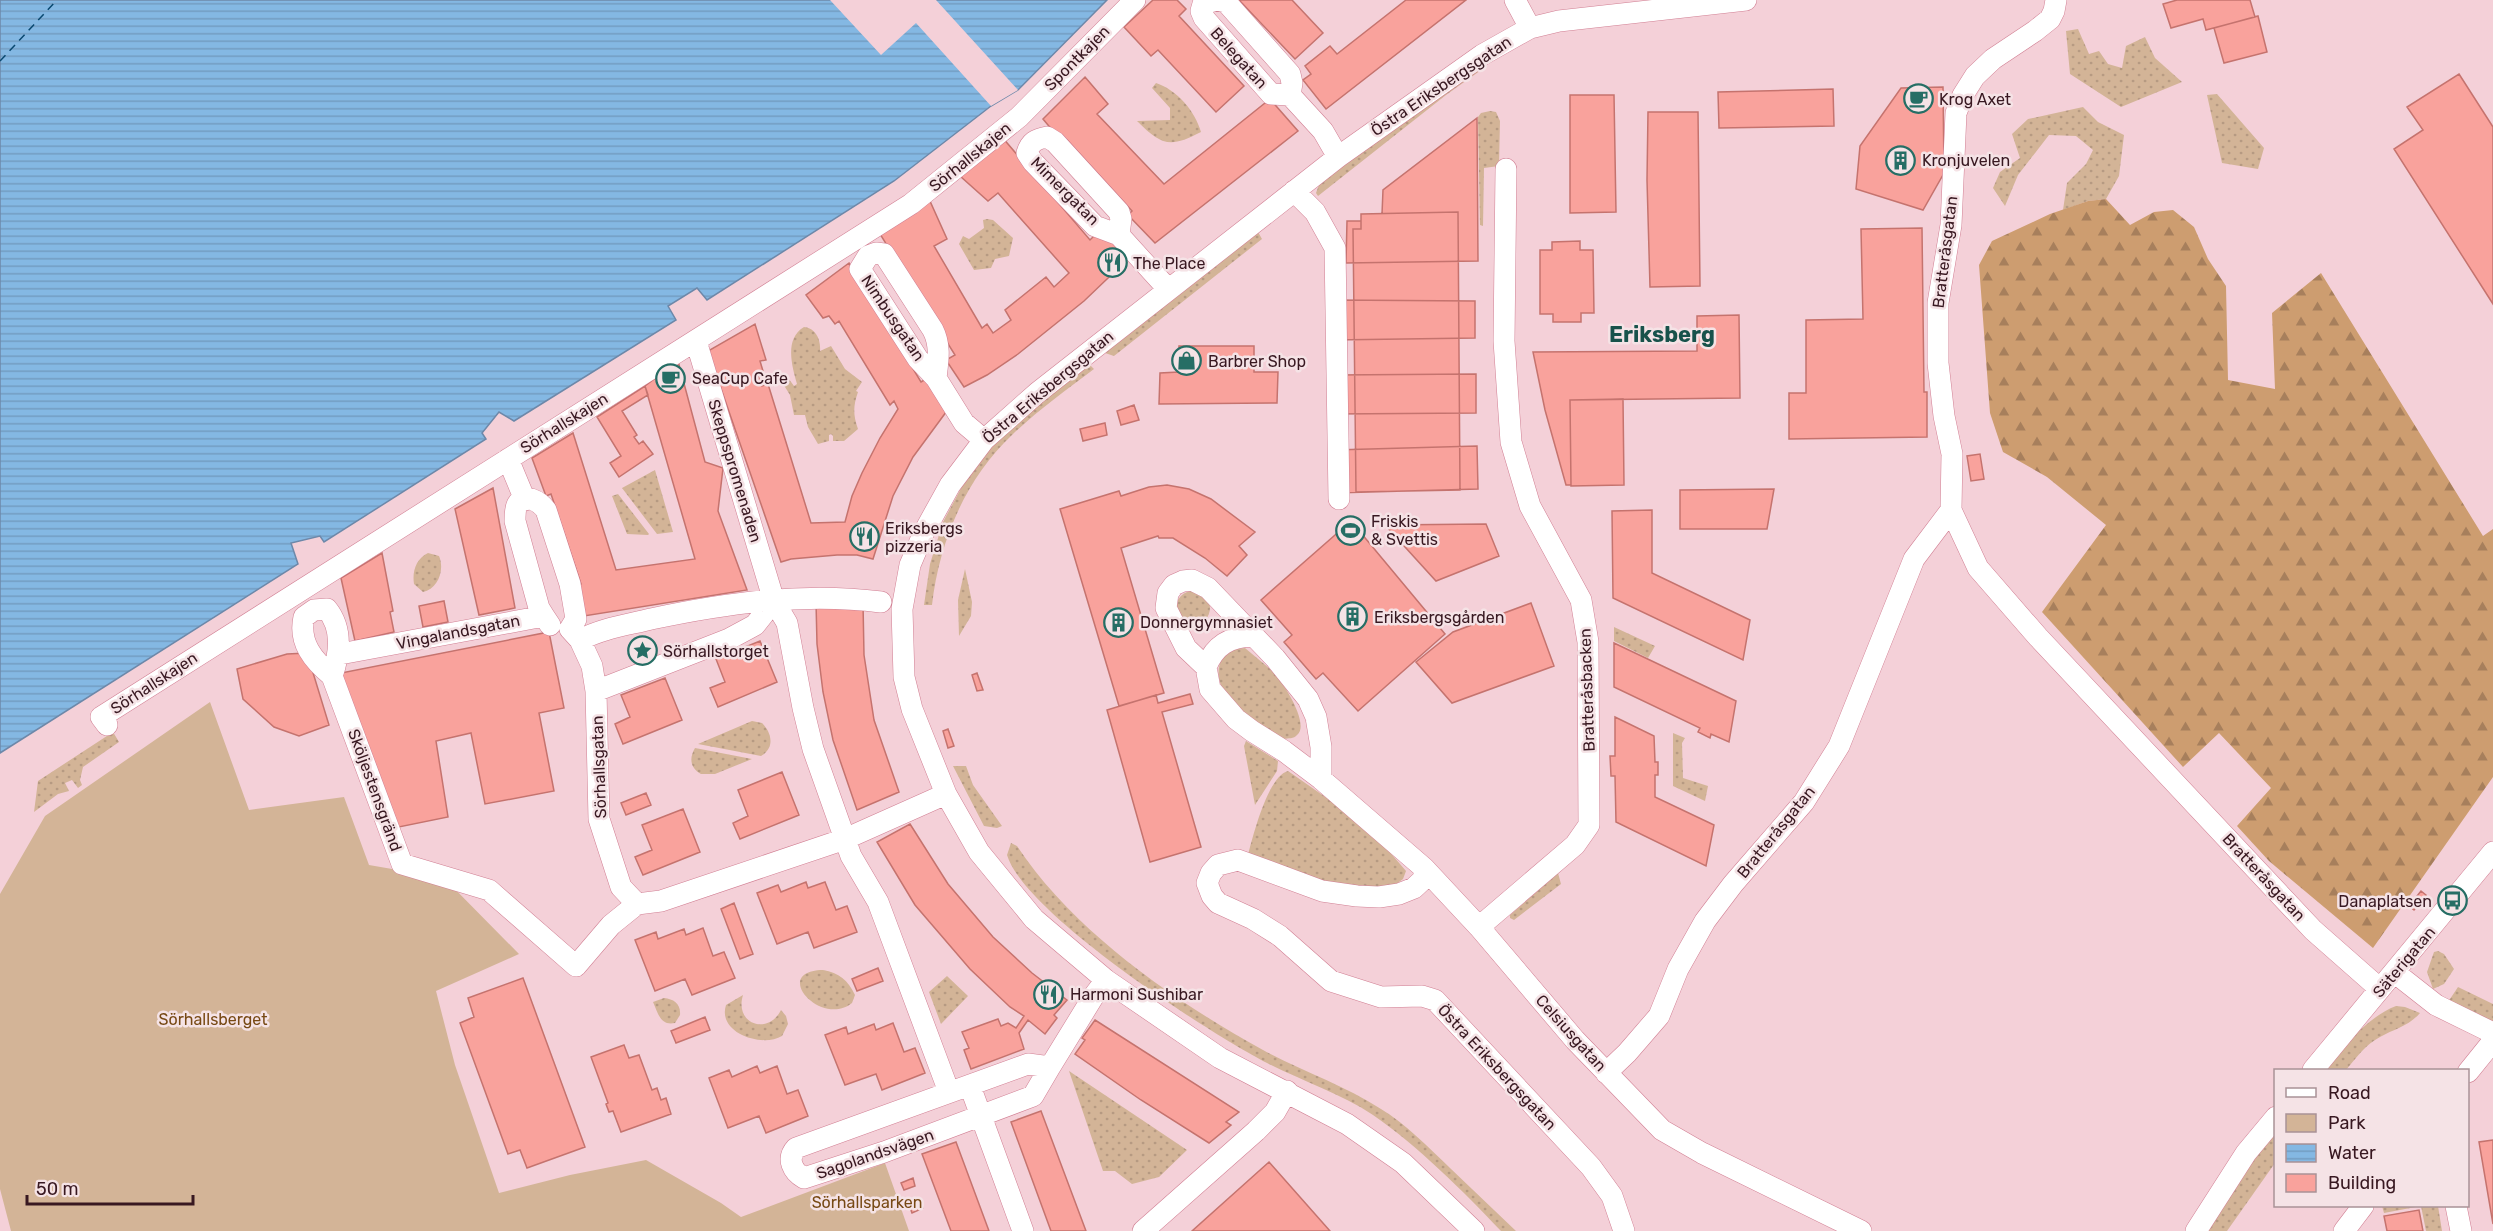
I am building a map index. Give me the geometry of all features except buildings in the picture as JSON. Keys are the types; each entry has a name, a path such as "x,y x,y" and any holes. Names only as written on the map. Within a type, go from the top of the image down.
{"street":[{"name":"Spontkajen","path":"1019,117 1135,0"},
{"name":"Belegatan","path":"1202,2 1217,0 1226,2 1290,74 1292,83 1290,95 1323,130 1338,157"},
{"path":"1515,0 1530,28"},
{"name":"Östra Eriksbergsgatan","path":"1474,1231 1403,1164 1347,1124 1220,1058 1106,980 1034,919 992,870 979,852 946,794 912,709 904,677 902,609 910,565 924,532 950,485 984,440 1037,393 1294,190 1470,63 1530,28 1599,15 1746,0"},
{"name":"Bratteråsgatan","path":"2056,0 2054,11 2036,32 1993,59 1975,76 1963,95 1956,113 1951,225 1938,303 1938,363 1944,416 1952,454 1951,510 1978,568 2037,637 2313,930 2380,989"},
{"name":"Mimergatan","path":"1019,117 1036,139"},
{"name":"Sörhallskajen","path":"104,721 292,597 696,341 862,247 1019,117"},
{"name":"Mimergatan","path":"1119,235 1121,219 1119,212 1054,142 1047,137 1036,139 1029,145 1027,153 1033,162 1095,226 1119,235 1168,289"},
{"name":"Bratteråsbacken","path":"1479,927 1575,845 1588,825 1588,642 1581,600 1530,506 1511,442 1504,341 1506,169"},
{"path":"1294,190 1316,212 1335,248 1339,499"},
{"name":"Nimbusgatan","path":"862,247 884,254 933,330 938,341 939,359 936,378 964,423 984,440"},
{"name":"Skeppspromenaden","path":"696,341 774,601 787,623 813,749 855,865 878,902 949,1092"},
{"path":"508,459 525,500"},
{"path":"544,616 539,608 515,521 516,506 525,500 539,501 546,510 575,607 575,634 684,612 774,601 841,597 881,602"},
{"name":"Bratteråsgatan","path":"1606,1073 1659,1016 1678,969 1705,921 1733,884 1804,802 1839,746 1914,559 1951,510"},
{"name":"Celsiusgatan","path":"1321,779 1321,747 1316,717 1308,699 1275,658 1225,604 1201,583 1183,581 1174,585 1166,598 1166,608 1170,619 1186,648 1206,667 1210,689 1236,719 1321,779 1429,874 1479,927 1575,1041 1662,1130 1702,1153 1861,1231"},
{"name":"Sköljestensgränd","path":"292,597 304,617 303,635 309,653 332,676 402,864 489,890 576,966 611,925 637,904"},
{"path":"596,691 729,639 755,625 774,601"},
{"path":"304,617 314,610 327,609 336,625 340,654 332,676"},
{"name":"Vingalandsgatan","path":"340,654 544,616 551,627 575,634"},
{"name":"Sörhallsgatan","path":"575,634 592,666 596,691 599,819 621,887 637,904"},
{"path":"1206,667 1211,655 1222,643 1238,637 1253,636"},
{"path":"637,904 662,901 845,839 946,794"},
{"name":"Säterigatan","path":"2315,1069 2493,852"},
{"name":"Östra Eriksbergsgatan","path":"1429,874 1414,888 1399,894 1379,897 1357,896 1322,891 1238,860 1218,865 1211,873 1207,883 1212,896 1218,903 1253,919 1280,936 1330,981 1381,997 1422,996 1435,1000 1592,1167 1612,1196 1624,1231"},
{"path":"2394,972 2436,1005 2493,1033"},
{"name":"Sagolandsvägen","path":"1050,1067 1028,1064 796,1148 792,1152 791,1165 796,1173 804,1178 980,1117 1033,1096 1093,997 1106,980"},
{"path":"2469,1071 2493,1041"},
{"path":"970,1086 1023,1231"},
{"path":"1143,1231 1256,1131 1275,1112 1287,1091"},
{"path":"2196,1231 2246,1153 2274,1119"},
{"path":"2344,1231 2362,1207"},
{"path":"2456,1207 2461,1231"}],"green space":[{"path":"2078,29 2089,54 2099,51 2108,64 2122,68 2126,46 2145,37 2155,58 2182,82 2121,107 2070,74 2066,31"},
{"path":"1483,66 1484,68 1446,95 1318,196 1316,193 1320,182"},
{"path":"1156,83 1164,86 1184,102 1201,132 1181,141 1167,142 1153,136 1137,121 1170,120 1170,108 1152,88"},
{"path":"2217,94 2264,148 2258,169 2222,163 2207,95"},
{"path":"2083,107 2098,122 2124,135 2119,176 2106,199 2088,201 2063,210 2067,183 2086,164 2093,150 2076,136 2049,135 2018,175 2005,206 1993,188 2000,172 2020,158 2012,134 2028,119"},
{"path":"1496,112 1500,121 1499,166 1484,168 1483,226 1480,225 1478,117 1481,113"},
{"path":"2106,199 2130,225 2154,212 2173,210 2194,227 2208,259 2226,286 2228,380 2275,389 2272,313 2321,273 2483,536 2493,529 2493,777 2373,948 2269,861 2237,826 2271,788 2219,733 2183,767 2042,612 2106,525 2047,477 2003,452 1990,413 1979,265 1992,241 2050,214 2088,201"},
{"path":"983,220 993,220 1013,238 1009,256 995,259 991,268 974,270 959,244 963,236 969,239 984,228"},
{"path":"1258,232 1262,239 1114,356 1102,352"},
{"path":"804,327 817,335 820,351 831,346 845,369 862,382 856,391 858,392 854,406 858,429 844,441 833,441 831,434 829,441 818,444 808,427 805,415 794,415 790,395 780,379 786,375 794,386 797,384 791,353 794,338"},
{"path":"1088,363 1094,369 1012,435 981,471 957,513 948,536 941,558 932,605 924,605 930,564 943,522 965,481 998,437"},
{"path":"655,470 673,532 657,534 622,488"},
{"path":"618,494 648,535 627,534 612,496"},
{"path":"428,553 439,556 441,573 433,587 423,592 414,584 414,575 418,562"},
{"path":"965,569 972,602 971,616 959,636 958,600"},
{"path":"1193,591 1205,596 1210,608 1205,620 1193,625 1181,620 1176,608 1181,596"},
{"path":"1614,627 1655,646 1648,658 1614,641"},
{"path":"1245,648 1277,676 1290,696 1300,723 1300,730 1294,737 1284,739 1250,717 1229,698 1222,687 1219,676 1220,663 1224,655 1229,651"},
{"name":"Sörhallsberget","path":"210,702 249,810 344,797 369,865 444,878 519,954 436,991 455,1065 499,1193 570,1175 646,1160 741,1217 885,1163 909,1231 11,1231 0,1189 0,894 45,816"},
{"path":"752,721 762,723 770,736 770,745 761,756 698,744"},
{"path":"113,732 119,742 83,767 80,780 82,785 78,788 72,780 65,783 69,791 58,794 34,812 38,781"},
{"path":"1673,733 1685,738 1682,743 1683,778 1708,786 1705,801 1673,786"},
{"path":"1246,741 1278,761 1277,771 1255,805 1244,746"},
{"path":"695,748 752,759 715,774 701,774 692,762"},
{"path":"953,766 966,766 973,785 1002,826 997,828 984,826"},
{"path":"1288,771 1344,810 1376,836 1406,871 1403,879 1395,885 1345,890 1248,855 1268,795 1281,775"},
{"path":"1011,843 1017,846 1040,877 1067,907 1128,962 1229,1031 1278,1058 1367,1100 1390,1115 1417,1137 1516,1231 1501,1231 1423,1155 1373,1115 1240,1048 1164,1000 1122,970 1047,908 1021,880 1007,855"},
{"path":"1558,873 1561,884 1514,920 1510,918 1510,915"},
{"path":"2434,952 2444,954 2454,969 2444,984 2433,989 2427,972"},
{"path":"823,970 834,973 846,981 855,995 852,1003 840,1009 827,1009 815,1004 806,996 801,987 801,979 808,973"},
{"path":"947,976 968,996 941,1024 929,992"},
{"path":"2458,987 2493,1004 2493,1024 2448,1002"},
{"path":"743,995 743,1013 754,1023 768,1023 781,1010 788,1024 782,1036 764,1040 753,1039 734,1030 725,1015 726,1005"},
{"path":"664,998 678,1005 680,1015 675,1023 663,1021 656,1010 653,1002"},
{"path":"2396,1006 2420,1013 2406,1024 2370,1044 2347,1069 2324,1069 2365,1025"},
{"path":"1069,1071 1187,1150 1159,1177 1132,1184 1115,1171 1103,1171"},
{"path":"2274,1130 2274,1164 2227,1231 2206,1231"},
{"path":"2382,1207 2416,1207 2384,1213"},
{"path":"2421,1207 2438,1207 2442,1231 2426,1231"}],"water":[{"path":"0,0 1107,0 1018,90 991,106 894,181 707,300 697,288 668,306 676,320 514,421 499,412 482,433 486,439 324,542 320,536 291,543 298,564 0,753"}],"pier":[{"path":"830,0 936,0 1018,90 991,106 916,23 881,55"}],"ferry route":[{"path":"0,61 57,0"}],"place":[{"name":"Krog Axet","path":"1918,99"},
{"name":"Kronjuvelen","path":"1901,160"},
{"name":"The Place","path":"1112,263"},
{"name":"Barbrer Shop","path":"1187,361"},
{"name":"SeaCup Cafe","path":"671,378"},
{"name":"Friskis & Svettis","path":"1350,530"},
{"name":"Eriksbergs pizzeria","path":"864,537"},
{"name":"Eriksbergsgården","path":"1353,617"},
{"name":"Donnergymnasiet","path":"1119,622"},
{"name":"Sörhallstorget","path":"642,651"},
{"name":"Danaplatsen","path":"2453,901"},
{"name":"Harmoni Sushibar","path":"1049,994"}],"district":[{"name":"Eriksberg","path":"1662,334"}],"park label":[{"name":"Sörhallsparken","path":"867,1202"}]}
